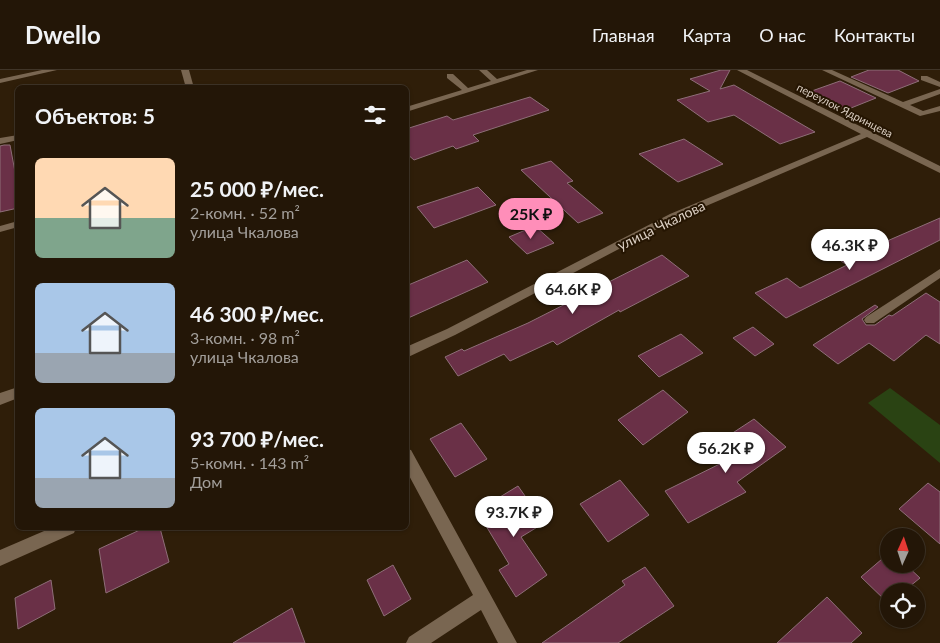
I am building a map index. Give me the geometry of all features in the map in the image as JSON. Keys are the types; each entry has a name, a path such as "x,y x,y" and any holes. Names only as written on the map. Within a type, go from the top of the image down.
{"street":[{"path":"0,81 28,73 53,70"},
{"path":"185,70 189,85"},
{"path":"483,70 496,81"},
{"path":"409,109 534,70"},
{"name":"переулок Ядринцева","path":"741,70 940,170"},
{"path":"826,70 923,114 940,108"},
{"path":"450,76 467,91"},
{"path":"924,78 940,85"},
{"path":"904,105 940,91"},
{"name":"улица Чкалова","path":"409,352 451,332 674,216 867,134"},
{"path":"0,141 15,138"},
{"path":"0,229 15,225"},
{"path":"870,320 940,273"},
{"path":"0,398 15,393"},
{"path":"409,460 508,643"},
{"path":"0,558 63,530"},
{"path":"415,643 484,598"}],"green space":[{"path":"890,388 940,425 940,463 868,403"}],"building":[{"path":"721,70 730,70 720,89 734,85 815,132 780,144 734,115 708,122 677,100 710,91 690,79"},
{"path":"869,70 898,70 919,81 888,93 851,77"},
{"path":"840,81 876,98 846,110 809,92"},
{"path":"530,97 549,110 473,135 479,141 456,149 453,146 414,160 409,156 409,128 447,116 453,120"},
{"path":"684,139 723,164 678,182 639,154"},
{"path":"10,145 15,172 15,209 0,212 0,146"},
{"path":"551,161 573,181 567,183 603,213 578,223 521,170"},
{"path":"478,187 496,205 434,228 417,207"},
{"path":"940,218 940,240 786,318 755,293 787,278 800,288 847,265 841,261 869,246 871,248"},
{"path":"535,226 554,243 527,254 509,237"},
{"path":"662,255 689,276 620,312 619,310 557,345 553,341 510,361 504,354 458,376 445,357 462,349 464,351 528,323"},
{"path":"467,260 488,282 409,318 409,285"},
{"path":"926,293 940,302 940,344 926,335 894,361 869,343 838,364 813,345 875,305 878,307 862,319 866,325 875,325 889,315 892,316"},
{"path":"753,327 774,344 755,356 733,338"},
{"path":"681,334 703,353 659,377 638,356"},
{"path":"663,390 688,412 643,445 618,420"},
{"path":"754,419 786,447 737,482 746,492 688,523 665,491 744,452 728,436"},
{"path":"461,423 487,459 455,477 430,439"},
{"path":"620,480 649,515 608,542 580,504"},
{"path":"928,483 940,492 940,544 925,531 925,528 921,528 899,509"},
{"path":"518,486 544,523 521,537 547,575 516,597 499,570 509,564 477,511"},
{"path":"140,530 161,530 169,562 106,593 99,549"},
{"path":"880,561 880,573 915,573 920,578 914,583 880,583 880,595 861,577"},
{"path":"393,565 411,599 384,616 367,580"},
{"path":"645,567 674,606 618,643 542,643 625,585 622,581"},
{"path":"51,580 55,609 18,629 15,598"},
{"path":"827,597 862,633 851,643 777,643"},
{"path":"292,608 305,643 233,643"}]}
